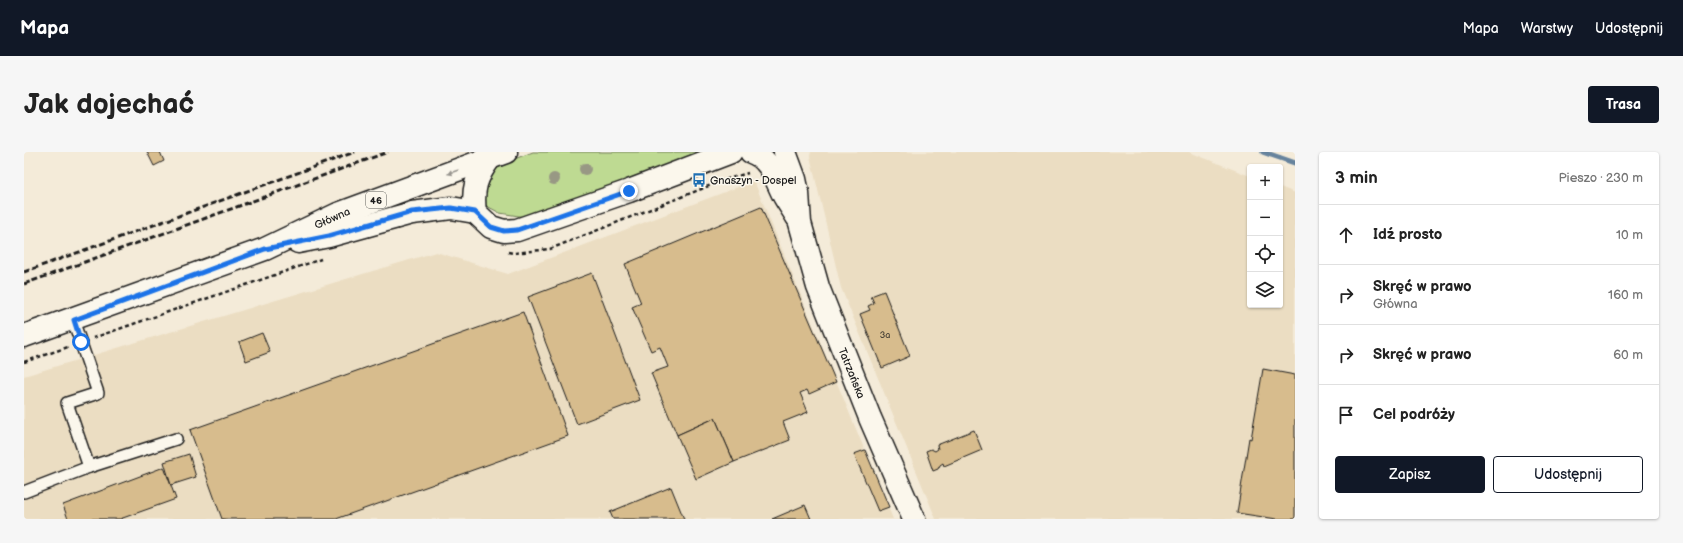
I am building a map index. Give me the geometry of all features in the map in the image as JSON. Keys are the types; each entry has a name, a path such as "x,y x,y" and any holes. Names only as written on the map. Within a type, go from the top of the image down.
{"main road":[{"path":"475,212 491,227 504,231 517,230 629,191 731,152"},
{"name":"Tatrzańska","path":"751,152 764,160 773,170 784,195 800,223"},
{"name":"Tatrzańska","path":"785,152 795,179 798,193 800,223 818,287 870,418 914,519"},
{"name":"46","path":"475,212 473,198 475,185 480,172 498,155"},
{"name":"Główna","path":"24,336 74,320 265,249 338,214 498,155"},
{"name":"Główna","path":"265,249 329,236 412,212 451,208 475,212"}],"lane":[{"path":"74,320 98,392 67,403 89,467"},
{"path":"24,492 89,467 176,439"}],"path":[{"path":"507,252 514,253 550,250 724,180 747,173 752,175"},
{"path":"24,362 324,258"}],"shaded area":[{"path":"811,152 1189,152 1247,175 1247,308 1283,308 1283,188 1295,193 1295,519 936,519 841,288 810,156"},
{"path":"754,181 893,519 24,519 24,376 436,252 508,274"}],"green space":[{"path":"533,152 700,152 531,218 500,213 483,204 484,185 492,172 512,160"}],"building":[{"path":"147,152 160,152 164,161 154,166"},
{"path":"761,207 836,382 809,394 807,390 800,393 808,412 783,422 790,440 734,462 715,418 677,435 651,373 668,367 660,347 651,351 632,307 641,303 625,264"},
{"path":"592,273 640,400 577,424 528,297"},
{"path":"884,291 910,356 882,368 860,314 870,310 868,306 874,303 871,296"},
{"path":"523,312 568,436 336,519 222,519 190,430"},
{"path":"262,333 270,352 246,361 239,342"},
{"path":"1263,369 1295,375 1295,519 1277,519 1237,513 1249,438 1251,439"},
{"path":"715,418 734,462 696,479 677,435"},
{"path":"974,430 982,450 944,466 943,463 938,469 933,471 926,451 931,449 935,451 938,449 937,445"},
{"path":"865,450 889,507 878,511 854,454"},
{"path":"189,454 196,477 171,485 164,462"},
{"path":"164,467 176,499 120,519 68,519 63,505"},
{"path":"671,487 684,519 613,519 610,512"},
{"path":"805,505 811,519 772,519"}],"waterway":[{"path":"1263,152 1295,163"}],"railway":[{"path":"24,272 355,152"},
{"path":"24,284 388,152"}],"place":[{"name":"Gnaszyn - Dospel","path":"699,180"}],"route":[{"path":"81,342 74,320 265,249 329,236 412,212 451,208 475,212 491,227 504,231 517,230 629,191"}]}
